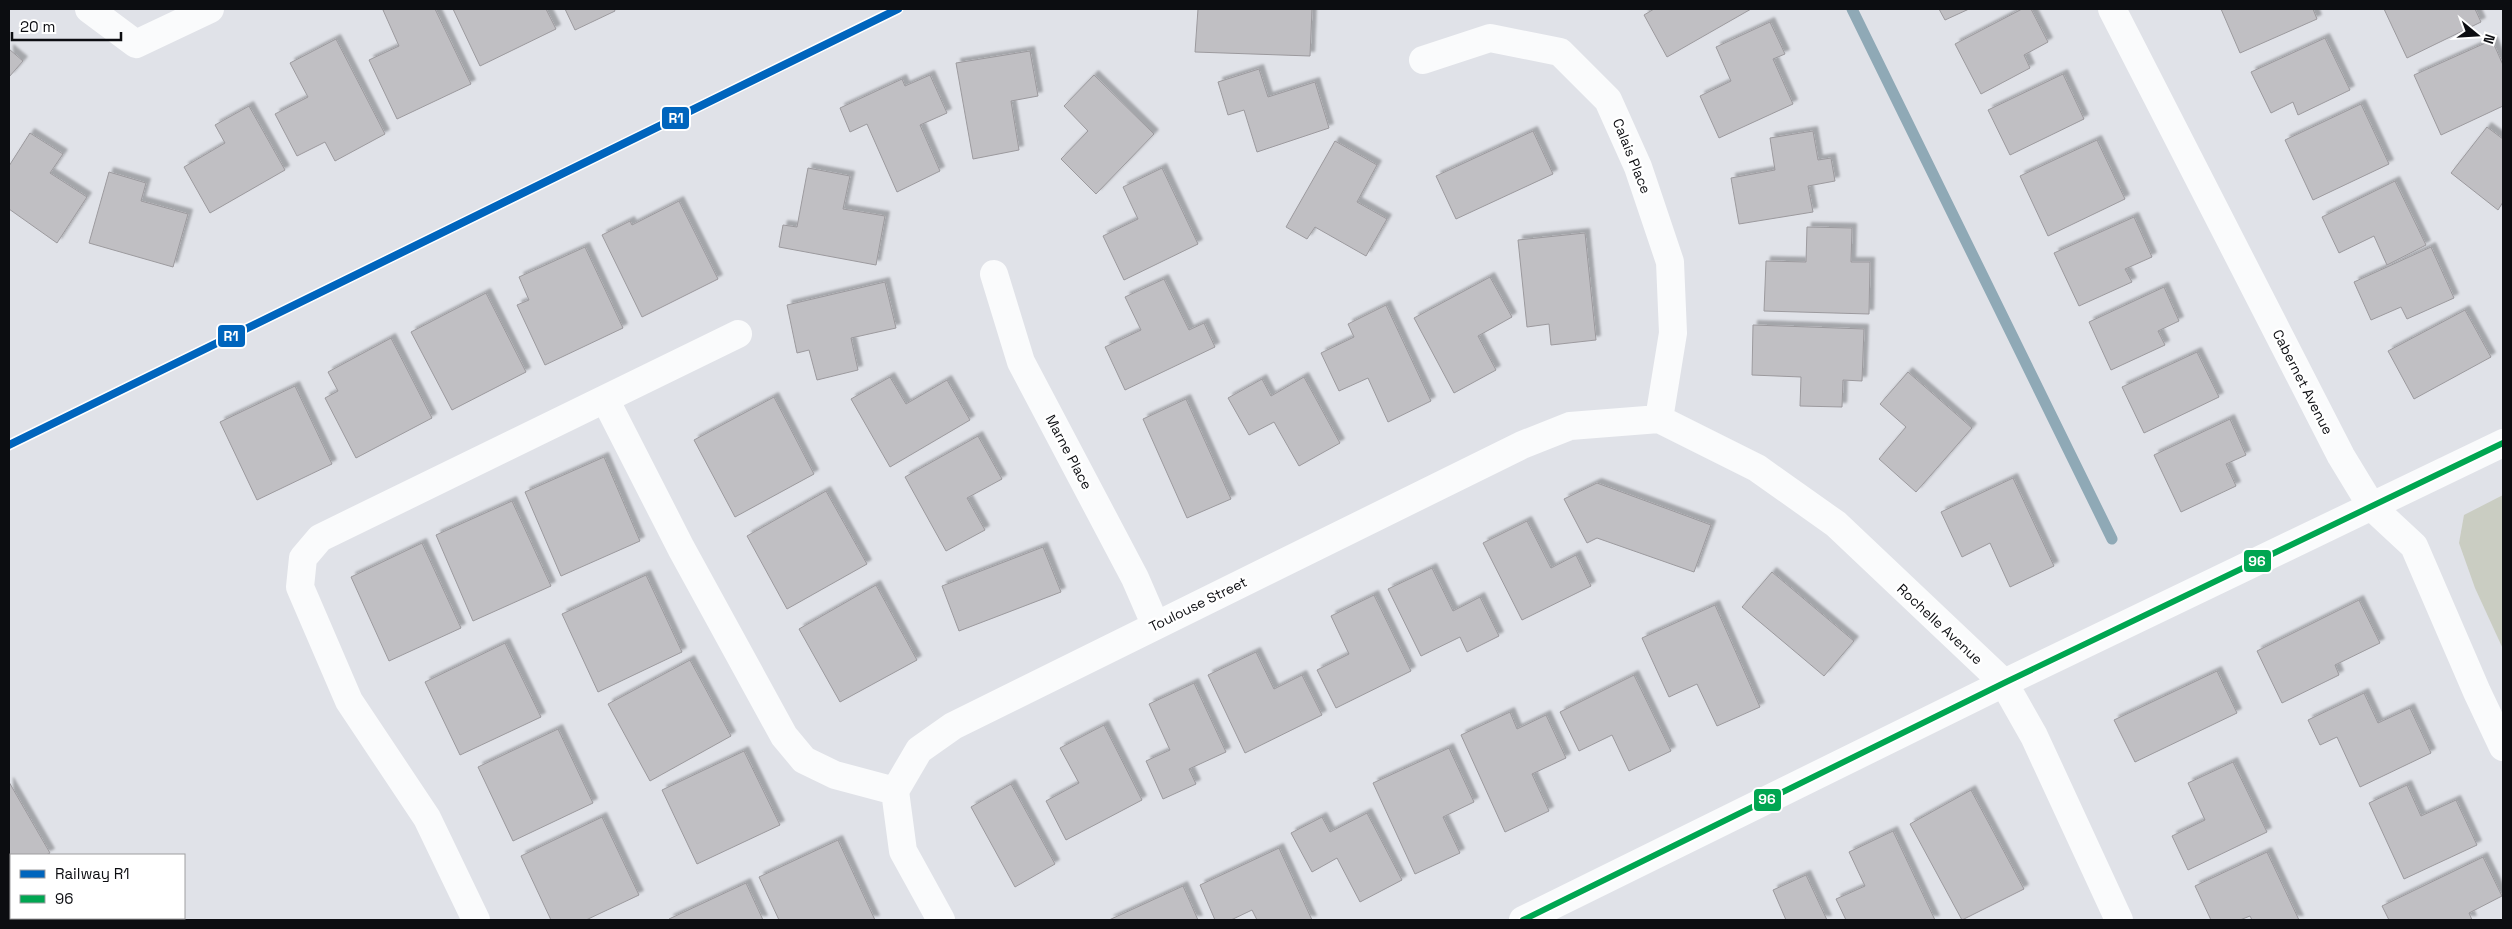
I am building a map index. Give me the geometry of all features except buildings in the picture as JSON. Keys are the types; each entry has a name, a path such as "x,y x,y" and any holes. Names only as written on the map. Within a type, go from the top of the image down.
{"street":[{"path":"89,9 136,44 210,9"},
{"name":"Cabernet Avenue","path":"2112,9 2341,456 2372,506 2414,546 2477,692 2503,747"},
{"name":"Calais Place","path":"1423,60 1490,38 1560,52 1608,100 1638,167 1670,262 1673,333 1659,419"},
{"name":"Marne Place","path":"994,274 1021,362 1135,578 1156,624"},
{"path":"476,920 427,818 348,701 300,587 303,558 320,538 738,334"},
{"path":"605,399 681,548 784,736 804,760 835,775 895,791 903,851 941,920"},
{"name":"Toulouse Street","path":"895,791 919,750 954,726 1156,624 1522,445 1570,426 1659,419"},
{"name":"Rochelle Avenue","path":"1659,419 1757,468 1836,524 2004,683 2031,729 2119,920"},
{"path":"1523,920 2004,683 2503,443"}],"shaded area":[{"path":"2503,495 2503,649 2475,588 2459,543 2464,515"}],"waterway":[{"path":"1852,9 2112,539"}],"rail line":[{"name":"R1","path":"9,445 898,9"}],"transit line":[{"name":"96","path":"1523,920 2004,683 2503,443"}]}
